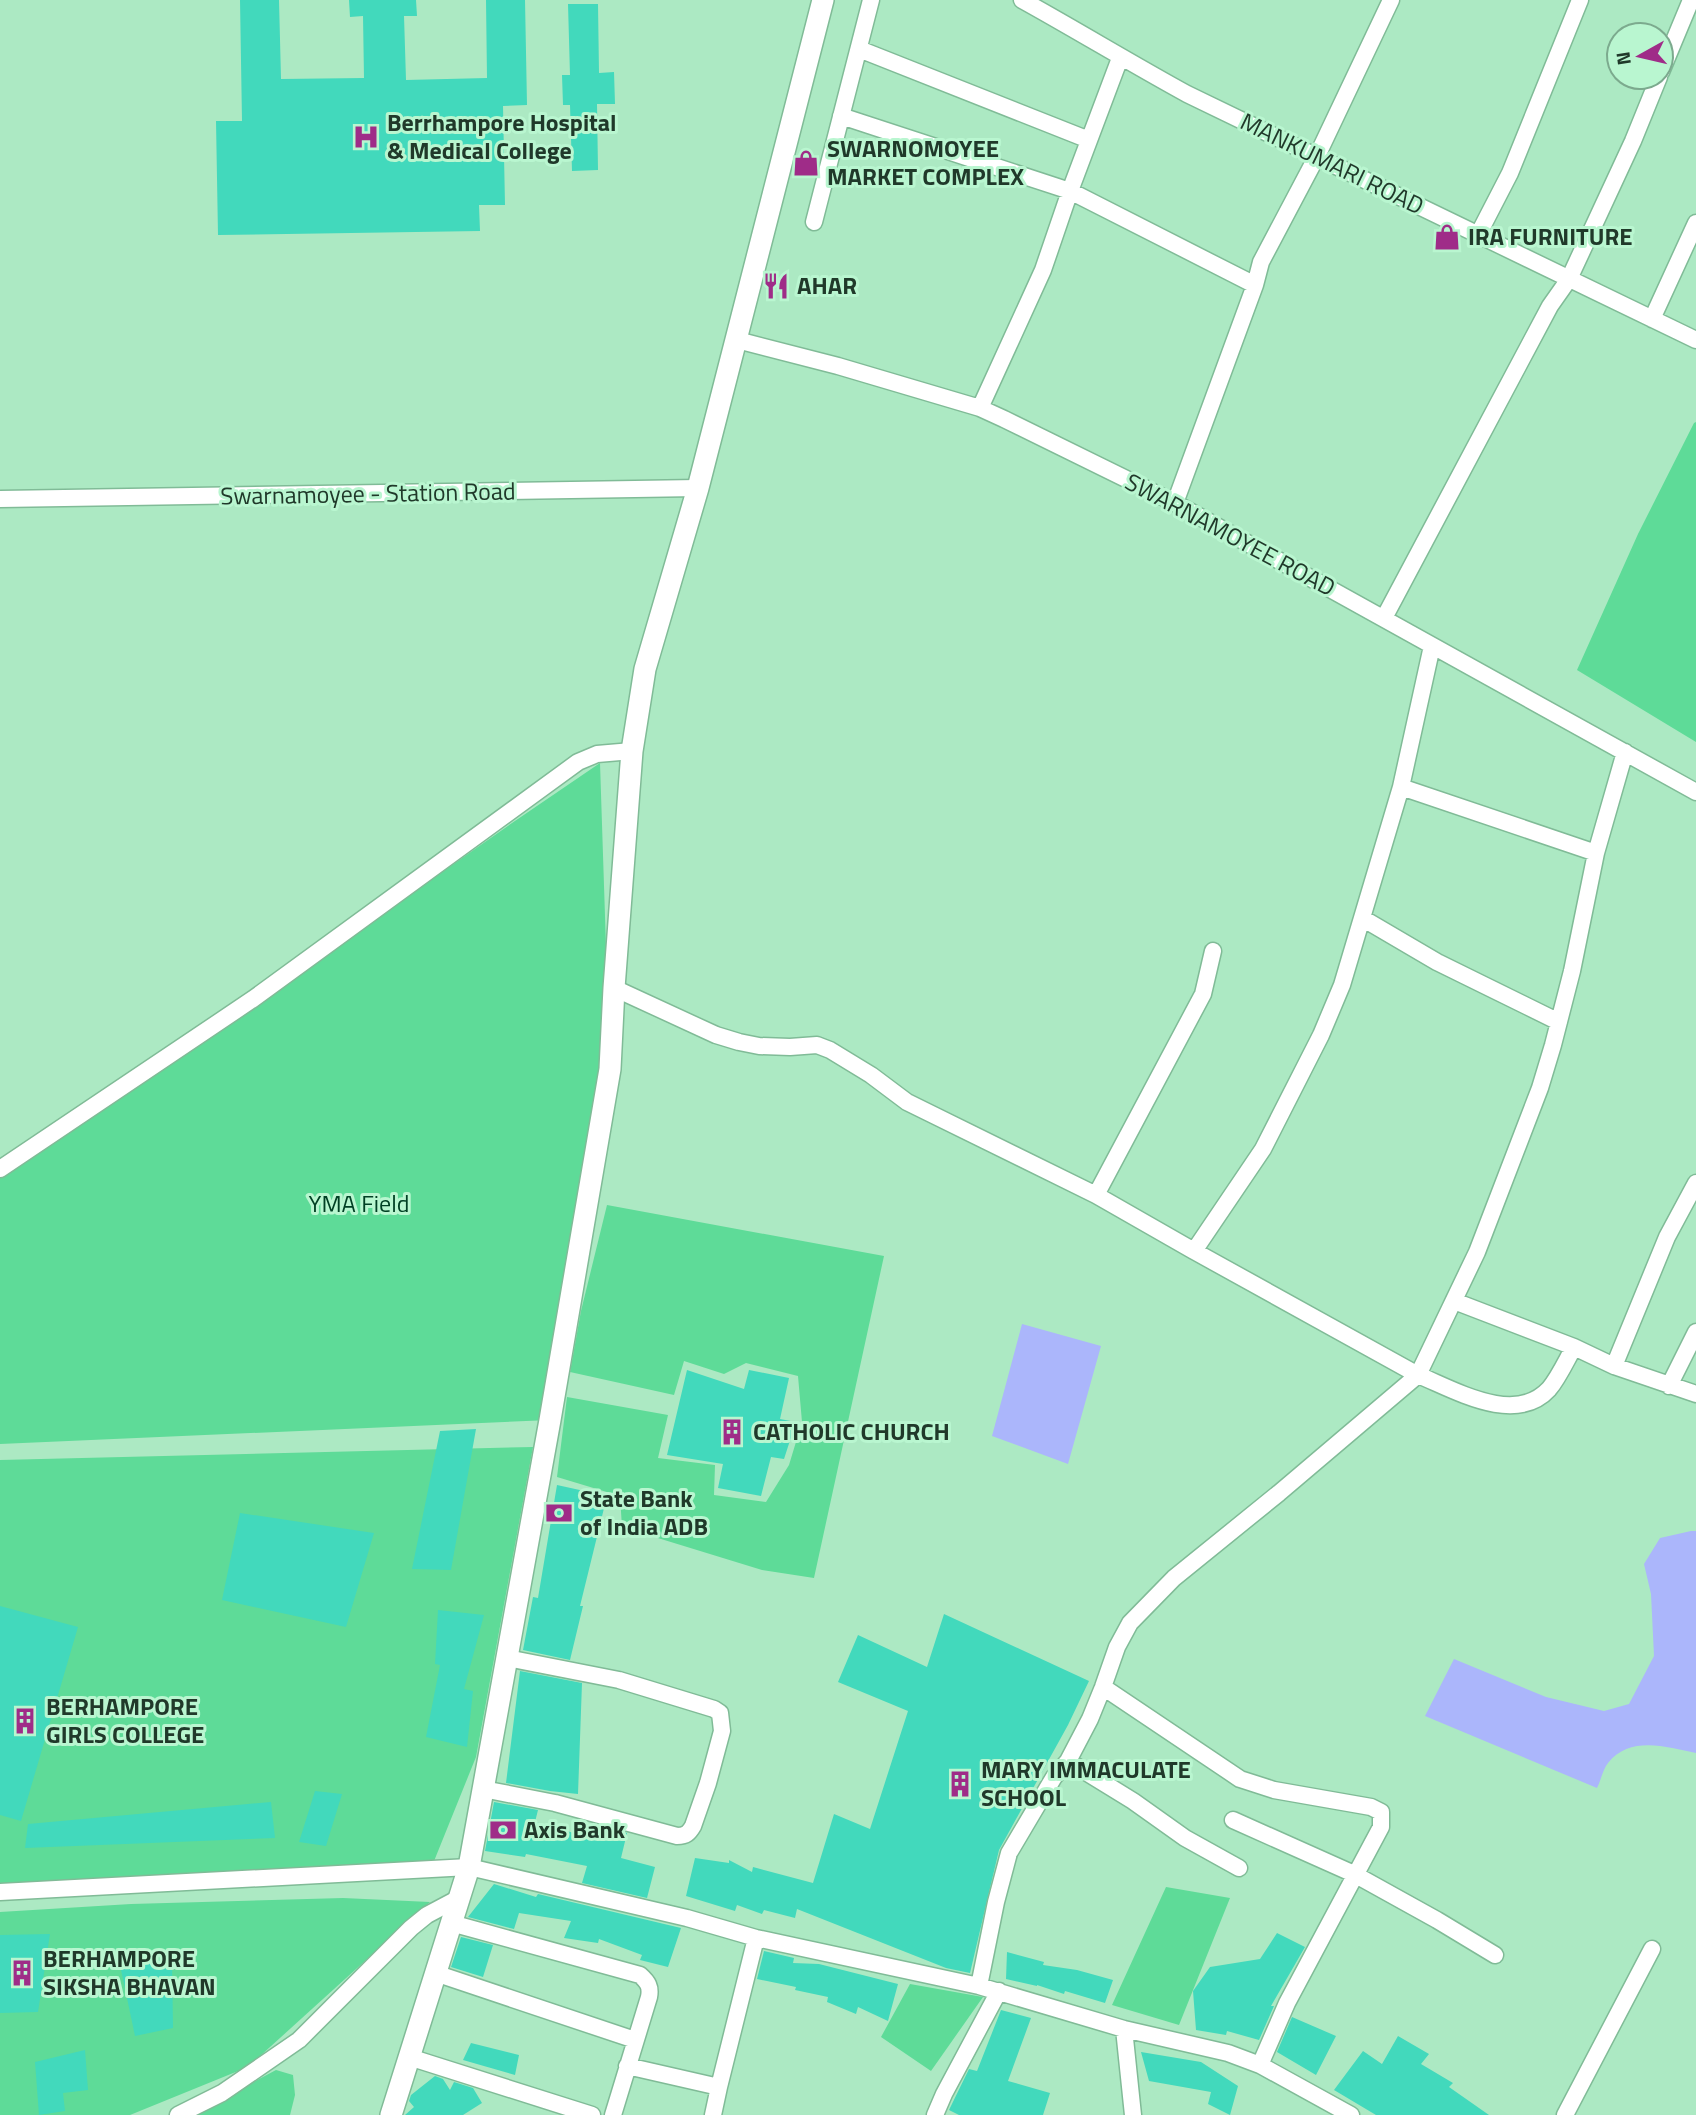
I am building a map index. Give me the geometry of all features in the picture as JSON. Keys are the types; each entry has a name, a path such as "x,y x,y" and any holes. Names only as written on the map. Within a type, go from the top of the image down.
{"street":[{"path":"391,2115 469,1867 507,1658 610,1069 632,751 645,669 698,488 823,0"},
{"path":"814,222 871,0"},
{"name":"MANKUMARI ROAD","path":"1022,0 1187,94 1696,340"},
{"path":"1175,503 1261,262 1317,156 1391,0"},
{"path":"1478,235 1510,173 1580,0"},
{"path":"1675,38 1691,0"},
{"path":"859,49 1089,140"},
{"path":"980,408 1043,270 1120,58"},
{"path":"1384,618 1550,306 1569,279 1653,91"},
{"path":"841,116 1070,191 1255,285"},
{"path":"1652,319 1696,223"},
{"name":"SWARNAMOYEE ROAD","path":"737,340 838,366 980,408 1175,503 1696,792"},
{"name":"Swarnamoyee - Station Road","path":"0,499 698,488"},
{"path":"1194,1251 1263,1149 1321,1034 1342,985 1401,787 1432,646"},
{"path":"0,1169 253,999 578,762 597,754 632,751"},
{"path":"979,1986 1009,1853 1054,1777 1068,1761 1130,1622 1174,1578 1418,1375 1478,1252 1537,1095 1572,971 1596,853 1625,752"},
{"path":"1401,787 1596,853"},
{"path":"1362,918 1437,962 1559,1021"},
{"path":"1096,1195 1203,994 1213,951"},
{"path":"614,988 716,1035 739,1042 769,1046 817,1045 830,1050 908,1102 1096,1195 1418,1375 1479,1400 1504,1406 1532,1401 1549,1388 1574,1347"},
{"path":"1615,1366 1667,1237 1696,1183"},
{"path":"1454,1301 1574,1347 1615,1366 1696,1394"},
{"path":"1670,1385 1696,1332"},
{"path":"483,1789 555,1802 684,1836 693,1826 722,1731 720,1713 714,1709 620,1680 507,1658"},
{"path":"1103,1687 1240,1779 1274,1790 1371,1807 1381,1812 1381,1827 1287,2003 1260,2065"},
{"path":"1068,1761 1133,1801 1185,1838 1239,1868"},
{"path":"1233,1820 1354,1874 1495,1955"},
{"path":"0,1892 469,1867 687,1918 756,1938 979,1986 1124,2029 1228,2053 1260,2065 1351,2115"},
{"path":"178,2115 222,2093 299,2040 411,1928 427,1915 459,1898"},
{"path":"451,1923 640,1975 647,1981 650,1990 612,2115"},
{"path":"713,2115 756,1938"},
{"path":"1565,2115 1652,1949"},
{"path":"435,1973 635,2040"},
{"path":"935,2115 999,1991"},
{"path":"1124,2029 1133,2115"},
{"path":"409,2057 592,2115"},
{"path":"627,2066 719,2087"}],"green space":[{"path":"1696,422 1696,742 1577,670 1638,534"},
{"name":"YMA Field","path":"600,763 610,1069 550,1420 0,1444 0,1178"},
{"path":"607,1205 884,1256 814,1578 762,1570 622,1527 620,1496 557,1477 567,1397 668,1415 658,1458 715,1465 714,1495 766,1502 789,1465 802,1422 798,1376 746,1363 724,1374 684,1361 674,1395 570,1372 581,1311"},
{"path":"533,1447 476,1757 428,1876 0,1892 0,1460"},
{"path":"1166,1887 1230,1898 1179,2025 1112,2005"},
{"path":"343,1898 430,1902 248,2067 130,2115 0,2115 0,1912 131,1904"},
{"path":"910,1984 983,1997 931,2071 881,2037"},
{"path":"276,2070 293,2075 295,2095 290,2115 168,2115 248,2085"}],"water":[{"path":"1022,1324 1101,1346 1068,1464 992,1436"},
{"path":"1696,1531 1696,1753 1649,1745 1627,1749 1608,1763 1597,1788 1425,1716 1454,1659 1546,1697 1604,1711 1629,1704 1654,1656 1651,1594 1644,1564 1660,1538"}],"building":[{"path":"240,0 279,0 281,79 364,78 363,16 350,17 349,0 416,0 417,16 404,16 406,80 487,78 486,0 525,0 527,105 503,106 505,205 479,205 480,231 218,235 216,121 242,121"},
{"path":"568,4 598,4 599,73 614,72 615,104 597,104 598,170 572,171 570,105 563,105 562,75 570,75"},
{"name":"CATHOLIC CHURCH","path":"687,1370 744,1389 749,1370 789,1378 780,1419 796,1422 784,1459 771,1457 761,1496 718,1488 723,1464 667,1455"},
{"path":"476,1429 451,1570 412,1569 440,1431"},
{"path":"557,1485 607,1496 580,1606 583,1606 570,1660 523,1650 533,1597 538,1598"},
{"path":"240,1513 374,1533 346,1627 222,1600"},
{"name":"BERHAMPORE GIRLS COLLEGE","path":"0,1606 78,1627 21,1821 0,1815"},
{"path":"438,1610 484,1615 464,1689 473,1691 467,1747 426,1737 440,1665 435,1664"},
{"name":"MARY IMMACULATE SCHOOL","path":"944,1614 1089,1681 1068,1725 999,1850 970,1973 946,1968 797,1909 795,1918 764,1910 762,1914 737,1905 735,1911 686,1896 695,1858 729,1863 729,1860 752,1872 753,1867 813,1883 834,1814 870,1829 908,1711 838,1682 858,1635 927,1667"},
{"path":"520,1671 582,1683 578,1794 506,1783"},
{"path":"315,1791 342,1794 326,1846 299,1842"},
{"path":"271,1802 275,1838 25,1848 28,1824"},
{"path":"494,1802 538,1810 535,1822 595,1839 598,1825 627,1833 621,1858 655,1867 647,1898 582,1883 587,1866 526,1854 525,1857 485,1851"},
{"path":"494,1884 536,1897 538,1894 681,1928 668,1967 640,1960 642,1955 599,1939 598,1943 564,1938 571,1921 519,1913 514,1929 468,1917"},
{"path":"1277,1933 1305,1947 1271,2006 1274,2006 1259,2040 1227,2031 1226,2035 1196,2030 1193,1991 1210,1967 1260,1959"},
{"name":"BERHAMPORE SIKSHA BHAVAN","path":"50,1934 38,2012 0,2013 0,1935"},
{"path":"461,1937 493,1945 483,1977 451,1967"},
{"path":"764,1951 794,1958 793,1963 819,1964 898,1984 888,2021 858,2007 856,2014 827,2002 828,1997 757,1979"},
{"path":"1007,1952 1044,1962 1043,1965 1077,1970 1113,1980 1105,2003 1065,1991 1064,1994 1006,1979"},
{"path":"172,1960 173,2028 135,2036 120,1965"},
{"path":"1001,2010 1031,2018 1008,2081 1050,2093 1043,2115 959,2115 949,2110 969,2069 977,2071"},
{"path":"1292,2017 1336,2036 1316,2075 1277,2052"},
{"path":"1398,2036 1429,2054 1421,2064 1453,2083 1449,2087 1489,2115 1376,2115 1334,2090 1363,2051 1382,2064"},
{"path":"471,2043 519,2055 515,2075 463,2060"},
{"path":"85,2050 88,2090 63,2093 65,2111 39,2115 35,2062"},
{"path":"1141,2052 1201,2062 1238,2086 1230,2115 1208,2104 1211,2092 1149,2081"},
{"path":"435,2076 443,2079 450,2090 454,2082 473,2088 482,2103 463,2115 405,2115 414,2107 409,2101 411,2095"}],"place":[{"name":"Berrhampore Hospital & Medical College","path":"366,137"},
{"name":"SWARNOMOYEE MARKET COMPLEX","path":"806,163"},
{"name":"IRA FURNITURE","path":"1447,237"},
{"name":"AHAR","path":"776,286"},
{"name":"CATHOLIC CHURCH","path":"732,1432"},
{"name":"State Bank of India ADB","path":"559,1513"},
{"name":"BERHAMPORE GIRLS COLLEGE","path":"25,1721"},
{"name":"MARY IMMACULATE SCHOOL","path":"960,1784"},
{"name":"Axis Bank","path":"503,1830"},
{"name":"BERHAMPORE SIKSHA BHAVAN","path":"22,1973"}]}
